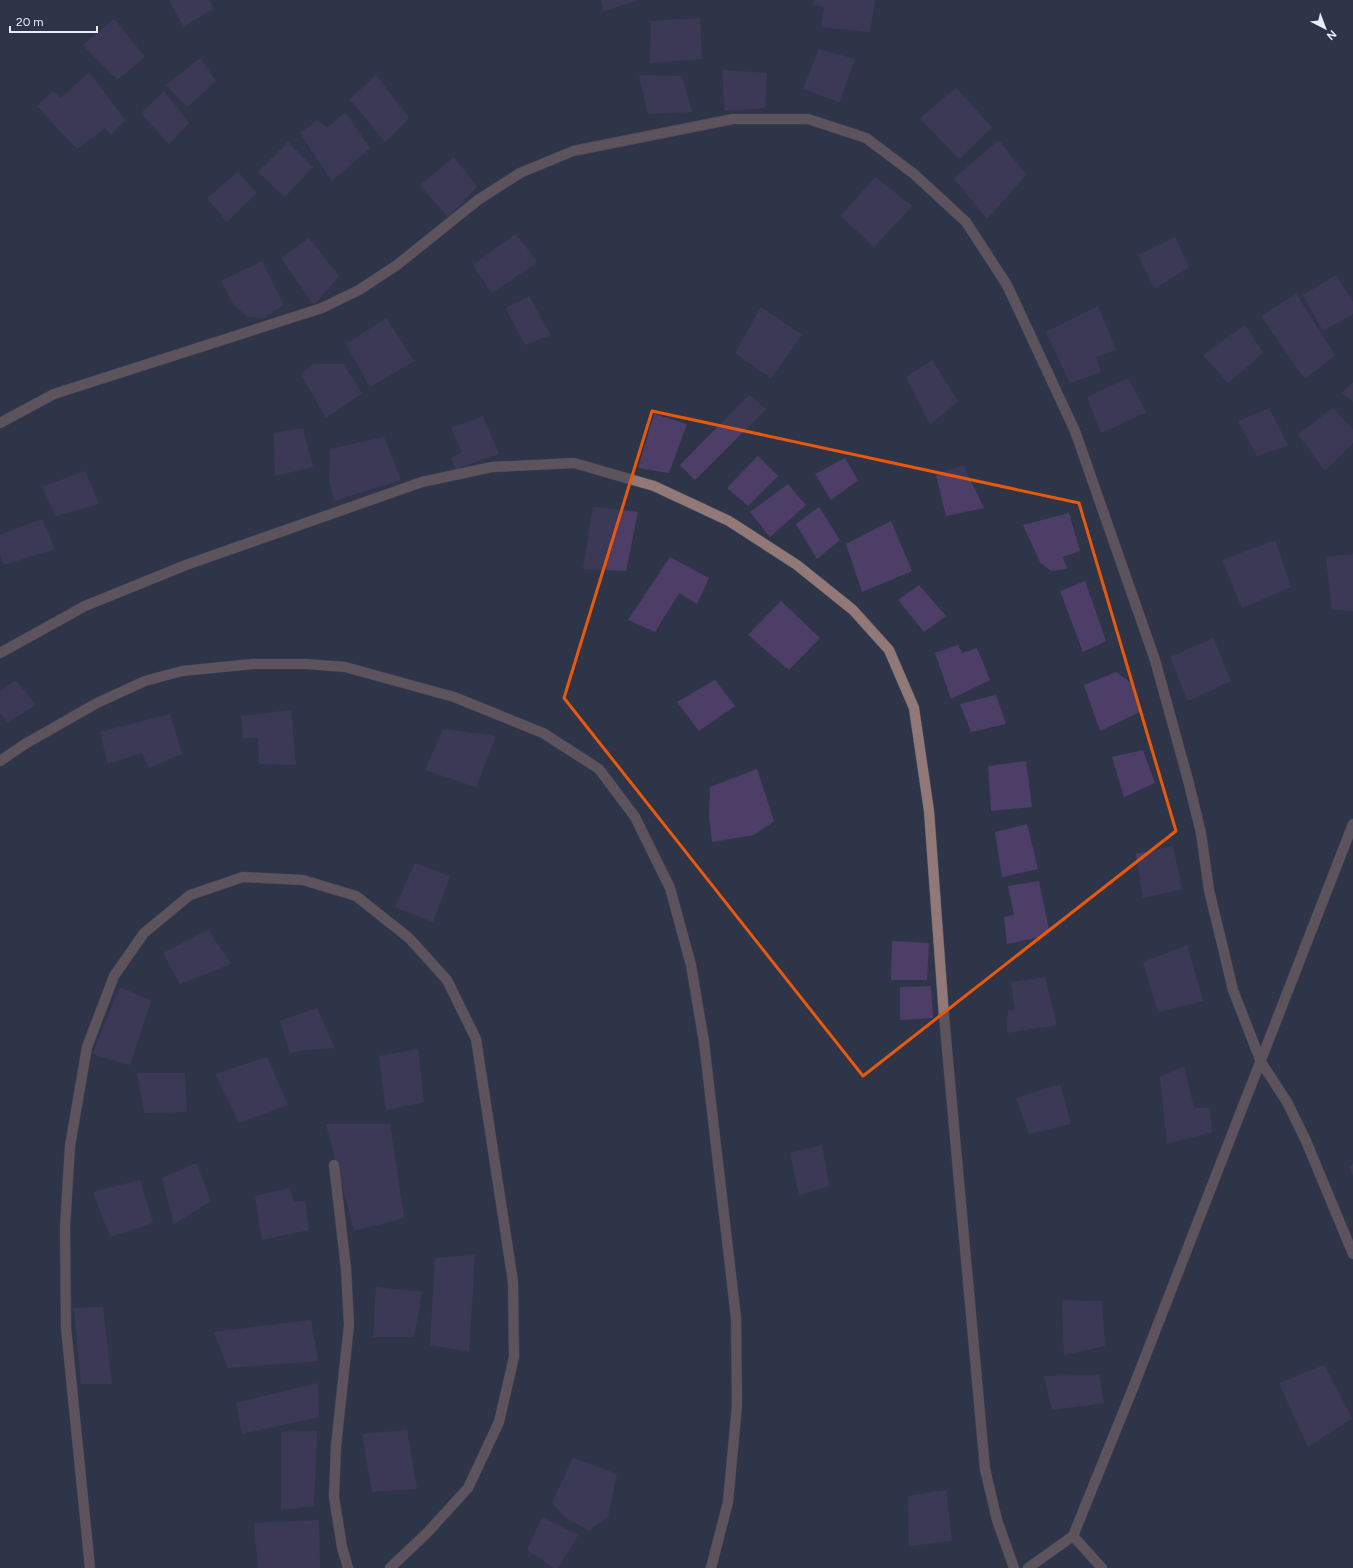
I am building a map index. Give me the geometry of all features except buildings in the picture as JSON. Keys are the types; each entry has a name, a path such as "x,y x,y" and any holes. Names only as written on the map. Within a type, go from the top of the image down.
{"street":[{"path":"0,422 54,394 322,308 359,290 397,265 478,200 520,172 573,151 734,119 808,119 866,138 914,174 966,222 1007,285 1075,431 1155,660 1201,833 1209,890 1233,990 1261,1062 1287,1102 1306,1140 1353,1254"},
{"path":"0,653 85,606 186,565 422,482 492,467 574,464 654,486 729,521 797,565 852,610 890,650 914,708 929,811 944,1016 985,1469 996,1520 1014,1568"},
{"path":"0,761 25,744 97,702 145,681 182,671 253,664 307,664 345,667 454,697 543,733 599,769 636,818 670,888 691,964 704,1042 736,1318 737,1405 728,1502 711,1568"},
{"path":"1028,1568 1073,1536 1134,1388 1353,824"},
{"path":"90,1568 66,1328 65,1228 70,1146 87,1047 114,976 144,933 190,895 243,877 303,880 356,896 409,938 447,980 476,1039 512,1282 514,1357 499,1422 468,1488 427,1534 390,1568"},
{"path":"334,1165 346,1269 349,1325 336,1446 334,1497 342,1547 348,1568"},
{"path":"1073,1536 1102,1568"}],"highlighted area":[{"path":"652,411 1079,503 1176,831 863,1076 564,698"}]}
